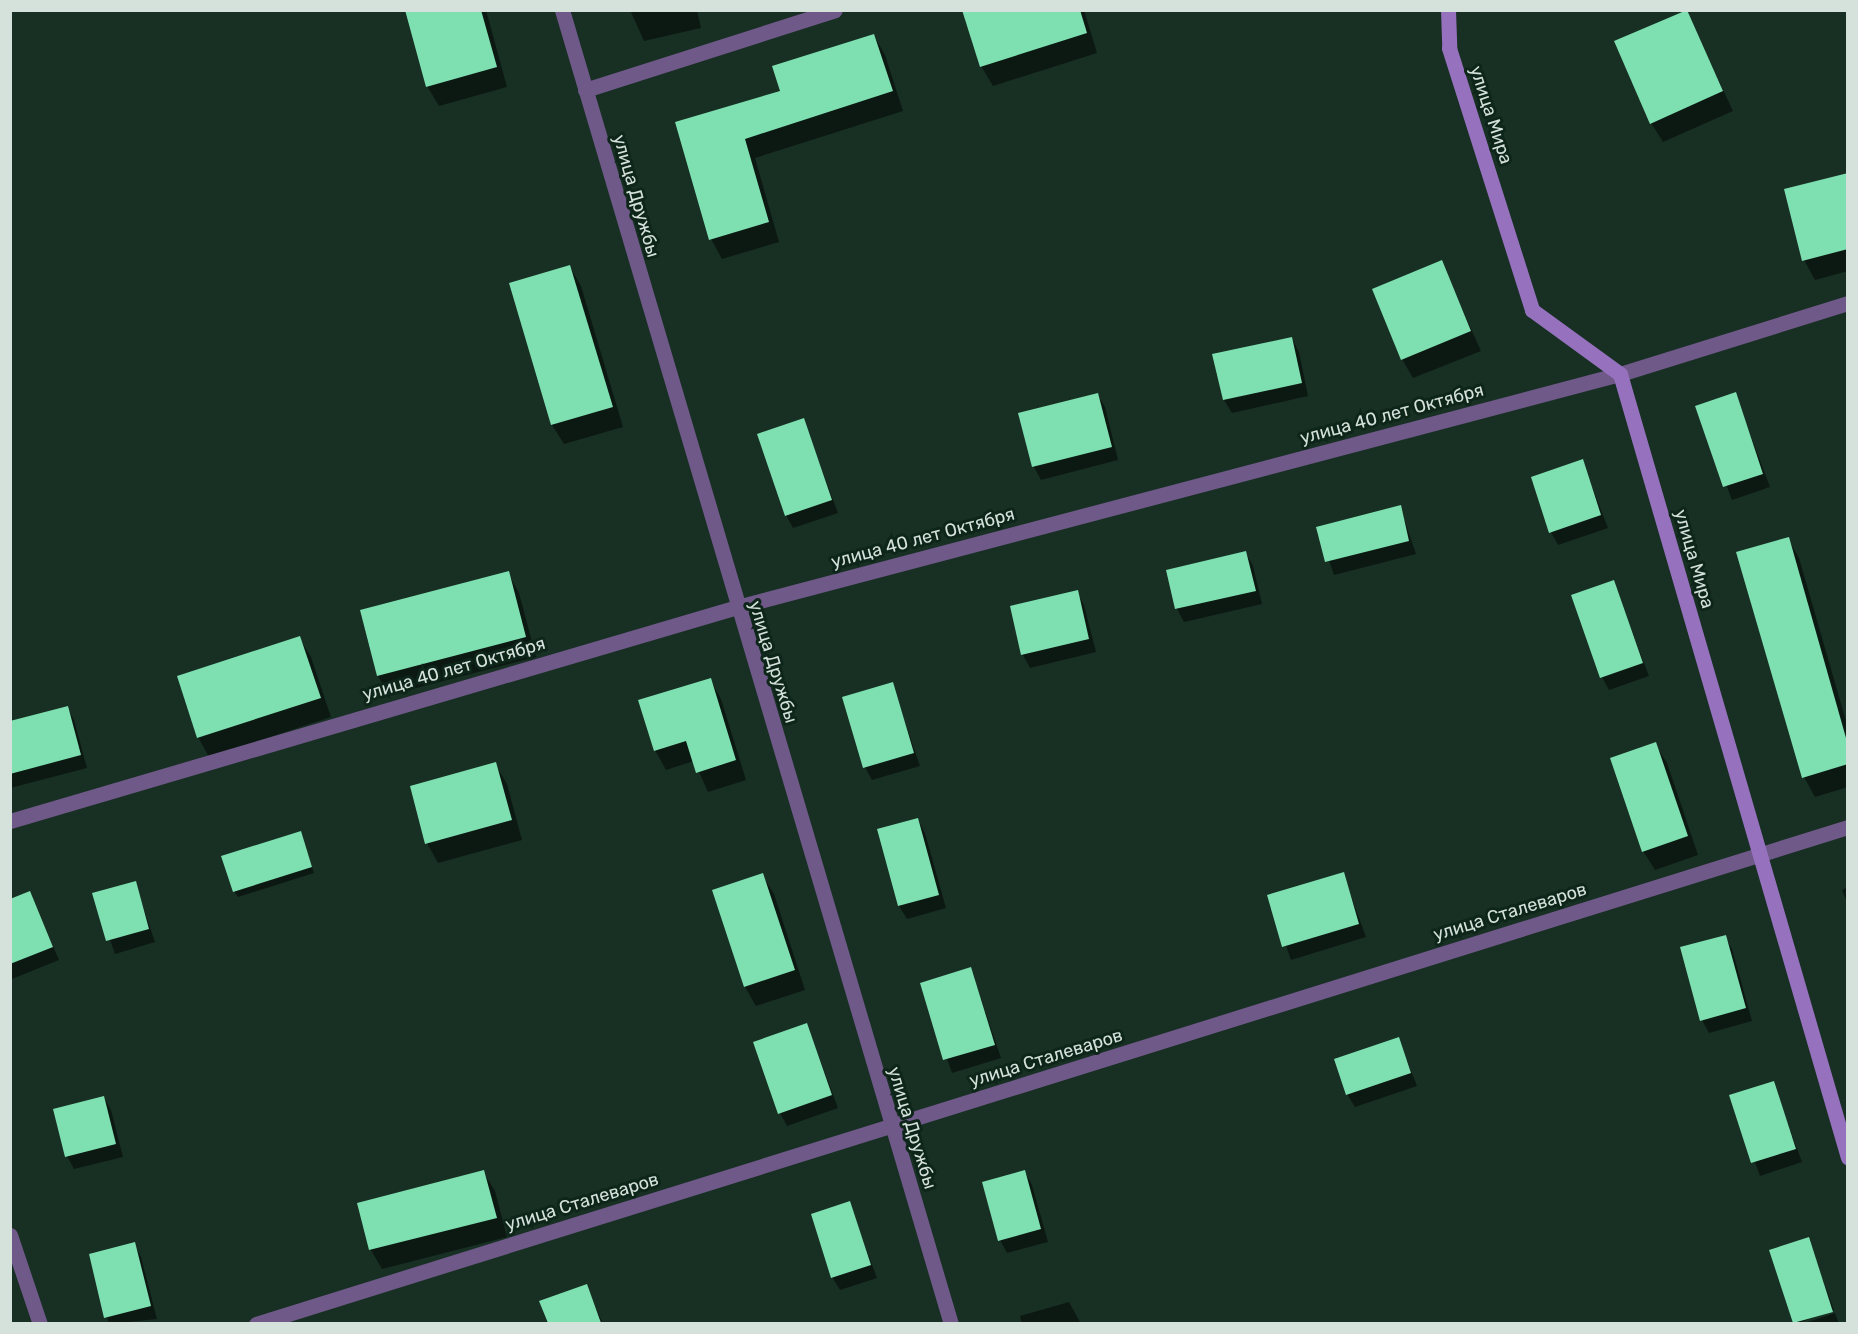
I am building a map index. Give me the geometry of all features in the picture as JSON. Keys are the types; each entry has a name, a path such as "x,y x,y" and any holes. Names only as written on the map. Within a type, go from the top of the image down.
{"street":[{"name":"улица Дружбы","path":"562,10 951,1323"},
{"path":"585,90 835,10"},
{"name":"улица Мира","path":"1448,10 1449,48 1532,310 1620,374 1848,1158"},
{"name":"улица 40 лет Октября","path":"10,821 737,607 1620,374 1848,303"},
{"name":"улица Сталеваров","path":"256,1323 892,1127 1848,827"},
{"path":"10,1235 40,1323"}],"building":[{"path":"405,10 481,10 497,67 426,87"},
{"path":"962,10 1080,10 1087,33 980,67"},
{"path":"1687,10 1723,91 1650,124 1614,41"},
{"path":"874,34 893,91 745,139 769,222 709,240 675,122 780,91 772,66"},
{"path":"1848,173 1848,249 1802,261 1784,189"},
{"path":"1442,260 1471,331 1401,360 1372,289"},
{"path":"570,265 613,407 551,425 509,283"},
{"path":"1292,337 1302,383 1223,400 1212,354"},
{"path":"1736,392 1763,474 1723,487 1695,406"},
{"path":"1098,393 1112,447 1032,467 1018,413"},
{"path":"804,418 832,500 785,516 757,434"},
{"path":"1583,459 1601,515 1549,533 1531,477"},
{"path":"1401,505 1409,541 1325,562 1316,527"},
{"path":"1789,537 1848,745 1848,764 1802,778 1736,552"},
{"path":"1246,551 1256,591 1175,609 1166,570"},
{"path":"509,571 526,637 377,676 360,610"},
{"path":"1614,580 1643,663 1600,678 1571,595"},
{"path":"1078,590 1089,639 1021,655 1010,606"},
{"path":"300,636 321,698 197,738 177,676"},
{"path":"711,678 736,760 696,773 686,741 654,751 638,700"},
{"path":"893,682 914,753 863,768 842,697"},
{"path":"68,706 81,755 10,774 10,721"},
{"path":"1656,742 1688,836 1642,852 1610,758"},
{"path":"496,762 512,820 425,844 410,786"},
{"path":"918,818 939,895 898,906 877,829"},
{"path":"301,831 312,867 233,892 221,856"},
{"path":"1344,872 1359,924 1282,947 1267,895"},
{"path":"763,873 795,970 744,987 712,890"},
{"path":"136,881 149,929 106,941 92,893"},
{"path":"30,891 53,947 10,964 10,899"},
{"path":"1726,935 1746,1008 1700,1021 1680,947"},
{"path":"971,967 995,1045 943,1060 920,983"},
{"path":"807,1023 832,1095 778,1114 753,1042"},
{"path":"1399,1037 1411,1073 1346,1095 1334,1059"},
{"path":"1774,1081 1796,1149 1751,1163 1729,1095"},
{"path":"104,1096 116,1144 65,1157 53,1109"},
{"path":"484,1170 497,1218 369,1250 357,1203"},
{"path":"1025,1170 1041,1229 998,1241 982,1182"},
{"path":"850,1201 871,1265 831,1278 811,1214"},
{"path":"1809,1237 1833,1312 1793,1323 1769,1250"},
{"path":"135,1242 151,1306 104,1318 89,1254"},
{"path":"587,1284 601,1323 548,1323 539,1301"}]}
